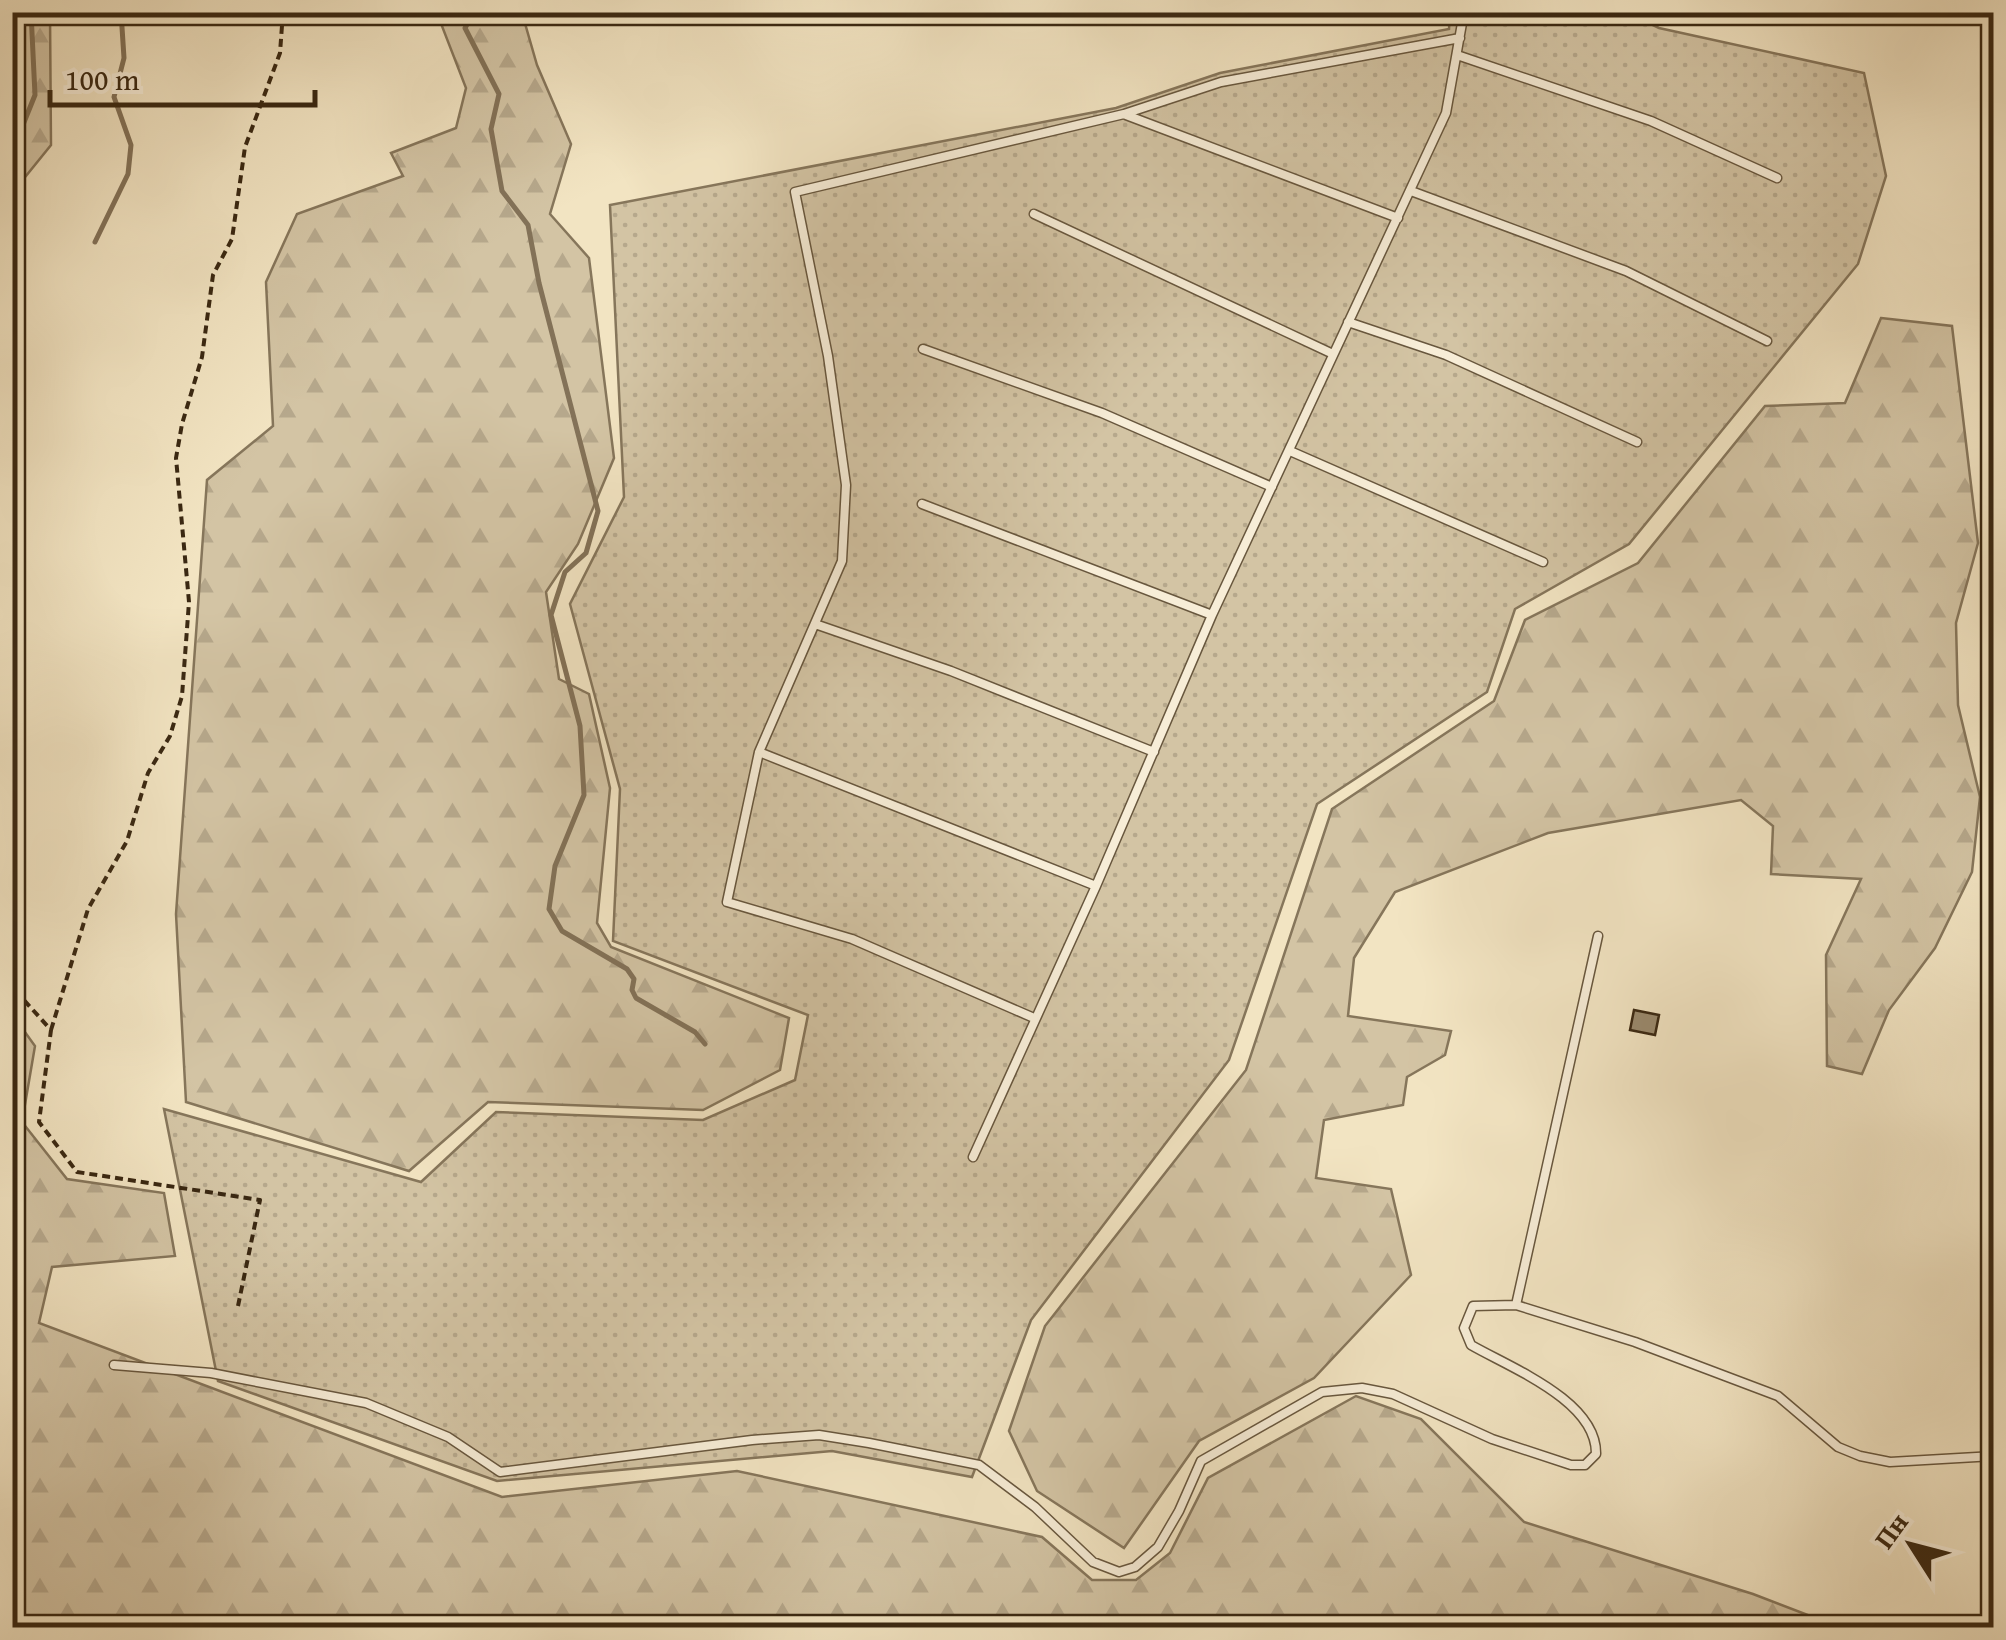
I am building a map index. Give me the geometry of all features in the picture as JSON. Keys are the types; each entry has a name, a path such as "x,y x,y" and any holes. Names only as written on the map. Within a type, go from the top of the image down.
{"lane":[{"path":"973,1157 1096,886 1212,615 1446,113 1464,12"},
{"path":"1034,1018 852,939 727,902 758,752 842,561 846,485 828,356 795,192 1124,114 1221,82 1460,38"},
{"path":"1457,55 1651,121 1777,178"},
{"path":"1124,114 1398,218"},
{"path":"1410,191 1626,271 1767,341"},
{"path":"1034,214 1334,354"},
{"path":"1348,322 1446,355 1637,442"},
{"path":"923,349 1102,413 1272,487"},
{"path":"1290,451 1543,562"},
{"path":"922,504 1212,615"},
{"path":"815,624 951,671 1154,752"},
{"path":"758,752 1096,886"},
{"path":"1516,1305 1598,936"},
{"path":"114,1365 211,1373 366,1403 421,1423 500,1472 752,1440 819,1436 979,1465 1034,1507 1093,1562 1119,1572 1135,1567 1158,1547 1180,1512 1201,1461 1322,1392 1362,1388 1392,1394 1492,1438 1571,1465 1593,1460 1596,1439 1590,1424 1568,1401 1471,1345 1464,1328 1473,1306 1516,1305 1634,1342 1778,1396 1838,1447 1860,1456 1890,1462 1994,1456"}],"path":[{"path":"238,1306 260,1200 77,1172 39,1122 51,1030 88,910 127,841 148,773 170,736 182,696 189,602 176,458 202,357 214,275 232,238 245,147 280,52 283,12"},
{"path":"12,996 22,999 51,1030"}],"green space":[{"path":"28,12 50,13 51,145 13,192 13,67"},
{"path":"445,13 522,13 537,65 571,144 550,214 589,258 614,458 578,544 546,592 559,679 589,694 610,788 597,923 611,947 789,1018 780,1070 703,1110 488,1102 409,1171 186,1102 176,914 207,480 273,426 266,282 297,214 403,176 391,153 456,128 466,88 440,21"},
{"path":"1450,13 1628,13 1659,28 1864,73 1886,176 1858,264 1629,544 1515,609 1487,692 1317,804 1229,1060 1031,1320 972,1477 832,1451 497,1481 218,1381 164,1109 421,1182 496,1112 703,1120 795,1080 808,1015 613,941 620,789 570,604 624,497 610,205 1116,108 1220,73 1449,29"},
{"path":"1881,318 1952,326 1978,543 1956,623 1958,705 1980,797 1972,872 1935,948 1889,1010 1862,1074 1827,1066 1826,955 1861,879 1771,874 1773,826 1741,800 1548,833 1395,892 1354,958 1348,1016 1451,1031 1445,1055 1407,1077 1403,1105 1324,1120 1316,1178 1391,1189 1411,1275 1314,1378 1199,1441 1124,1548 1037,1491 1009,1431 1045,1326 1246,1070 1332,809 1494,701 1525,620 1638,563 1765,406 1845,403"},
{"path":"12,1014 35,1046 22,1122 67,1179 164,1193 175,1256 52,1267 39,1323 502,1497 737,1471 1042,1537 1092,1580 1136,1580 1170,1553 1208,1478 1356,1396 1421,1419 1524,1522 1753,1594 1839,1627 13,1627"}],"building":[{"path":"1634,1010 1659,1015 1655,1035 1630,1030"}],"waterway":[{"path":"12,152 35,95 31,12"},
{"path":"95,242 128,174 131,145 114,97 124,58 121,12"},
{"path":"474,12 465,28 499,94 491,129 502,191 528,225 539,283 598,511 586,553 565,572 551,615 580,726 584,795 555,866 549,909 562,931 627,969 634,979 632,990 636,998 695,1032 705,1044"}]}
